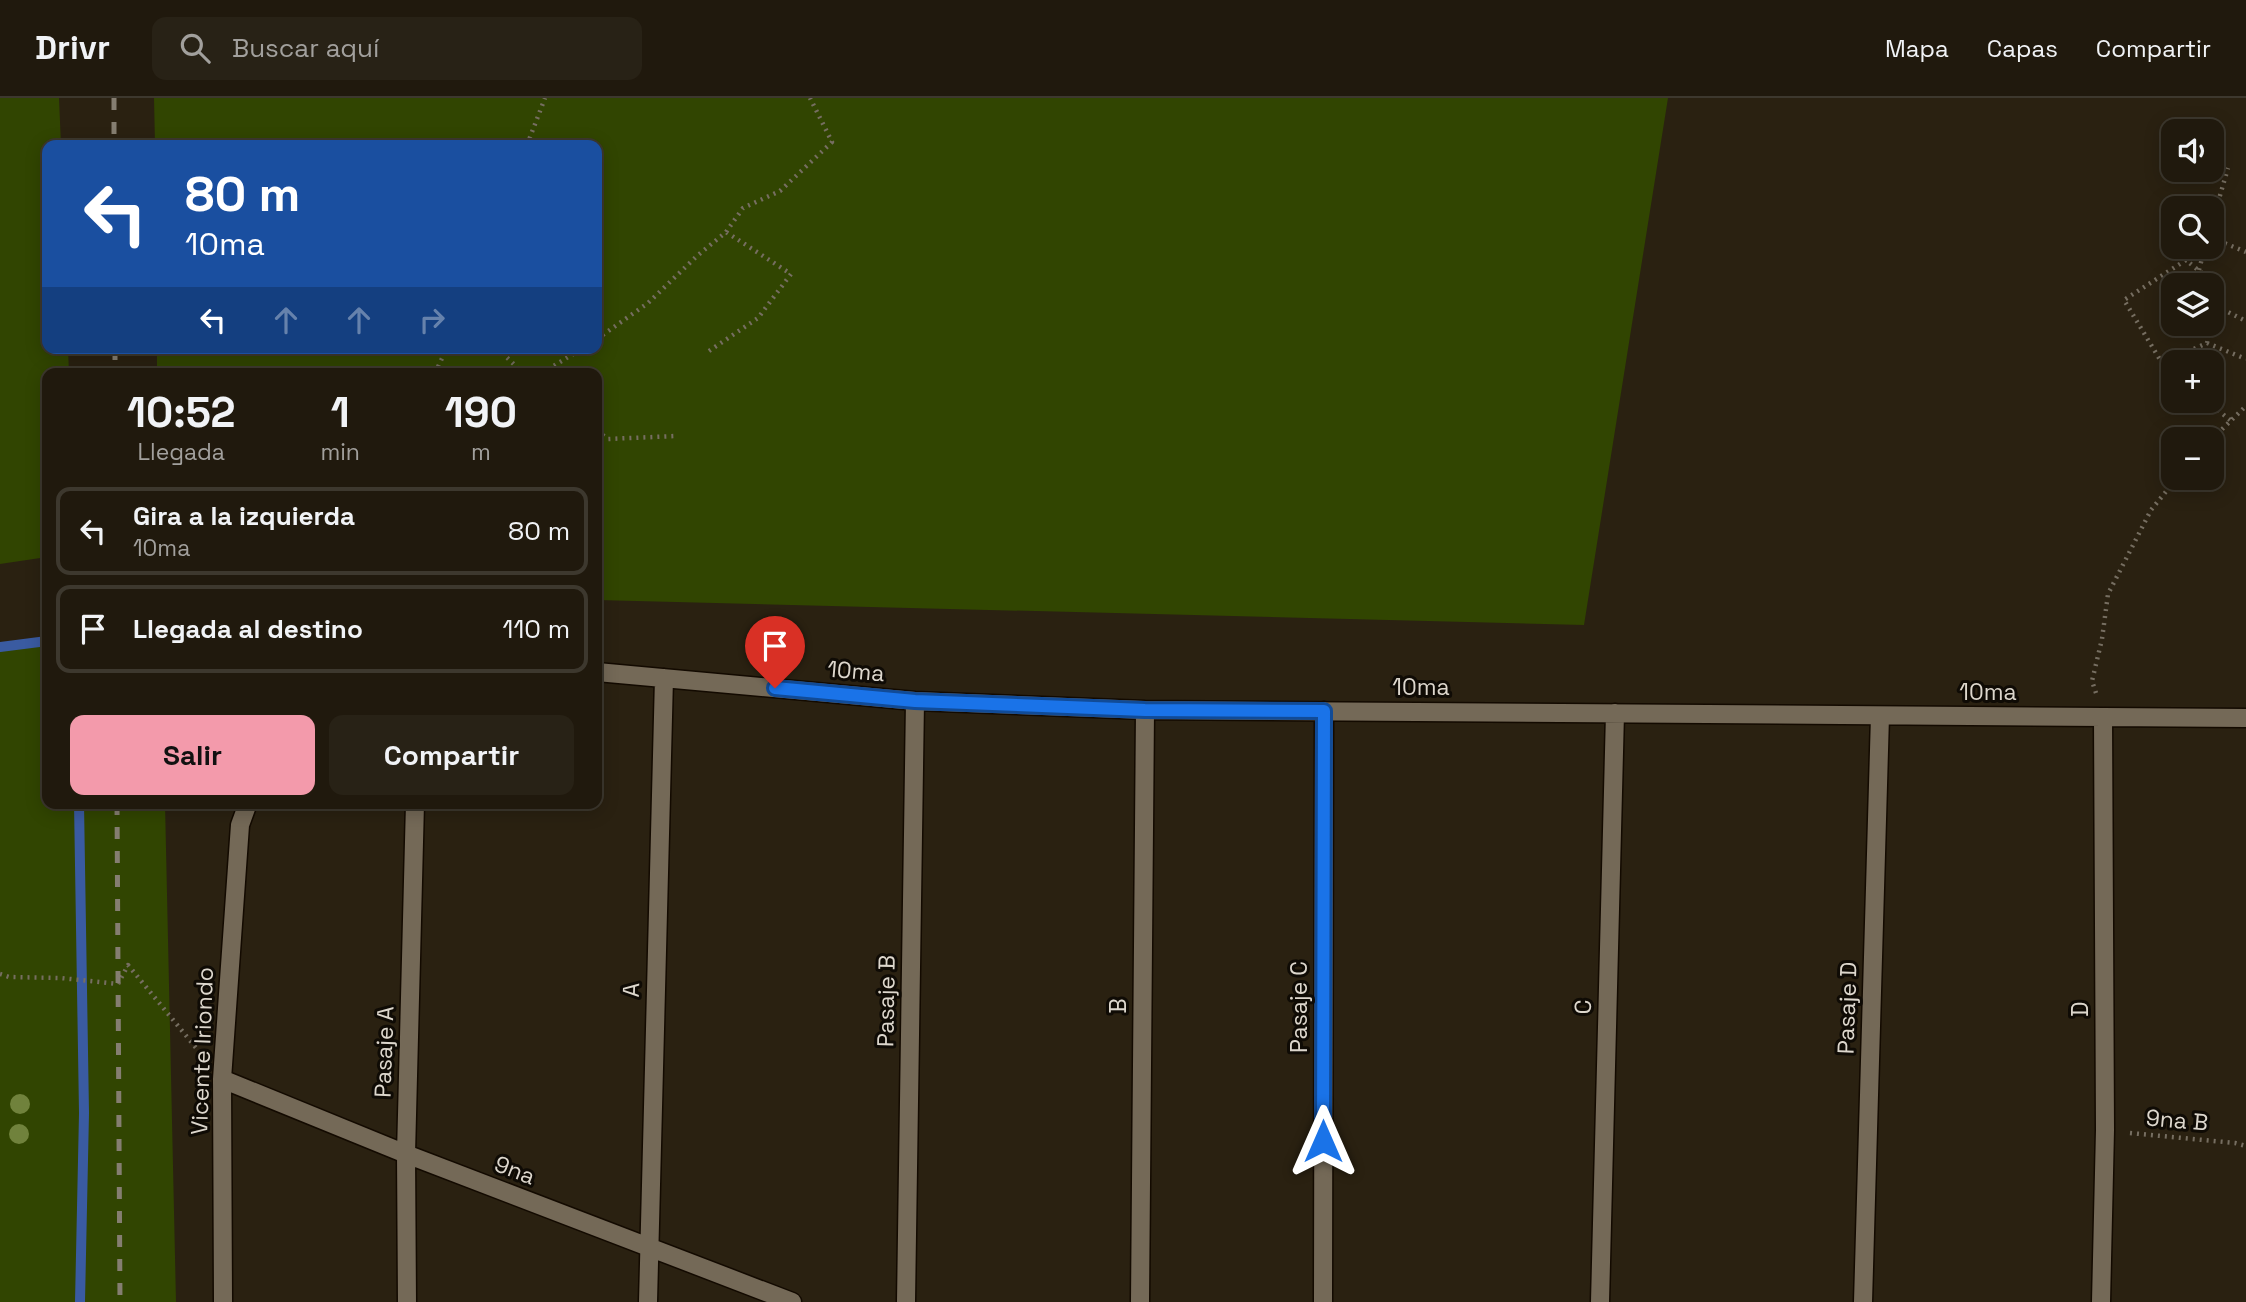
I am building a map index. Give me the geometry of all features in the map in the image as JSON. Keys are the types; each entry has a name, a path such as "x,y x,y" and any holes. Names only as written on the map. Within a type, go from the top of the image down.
{"street":[{"name":"10ma","path":"602,672 915,701 1145,710 2246,718"},
{"name":"A","path":"648,1302 664,678"},
{"name":"Pasaje B","path":"906,1302 915,701"},
{"name":"B","path":"1140,1302 1145,710"},
{"name":"Pasaje C","path":"1323,1302 1324,711"},
{"name":"C","path":"1600,1302 1615,713"},
{"name":"Pasaje D","path":"1863,1302 1880,716"},
{"name":"D","path":"2101,1302 2105,1130 2104,717"},
{"name":"Vicente Iriondo","path":"223,1302 222,1079 240,825 246,809"},
{"name":"Pasaje A","path":"407,1302 406,1154 415,809"},
{"name":"9na","path":"222,1079 406,1154 792,1302"}],"path":[{"path":"529,140 545,98"},
{"path":"602,335 648,303 726,232 743,208 780,191 832,142 810,98"},
{"path":"2220,196 2228,169"},
{"path":"709,351 758,318 791,274 726,232"},
{"path":"2224,242 2246,252"},
{"path":"2199,271 2202,259"},
{"path":"2161,361 2124,300 2186,260 2201,273"},
{"path":"2224,310 2246,321"},
{"path":"2207,343 2209,336"},
{"path":"2191,350 2207,343 2246,359"},
{"path":"503,354 518,368"},
{"path":"550,368 573,354"},
{"path":"2223,427 2246,405"},
{"path":"2222,413 2230,420"},
{"path":"602,435 608,439 676,436"},
{"path":"2104,717 2092,681 2102,639 2108,594 2151,510 2167,490"},
{"path":"0,974 9,978 61,978 118,984 128,965 222,1079"},
{"name":"9na B","path":"2105,1130 2246,1146"}],"green space":[{"path":"0,98 59,98 61,140 42,140 42,354 68,354 69,368 42,368 42,558 0,564"},
{"path":"154,98 1668,98 1584,625 602,600 602,368 157,368 157,354 602,354 602,140 155,140"},
{"path":"42,642 42,809 165,809 176,1302 0,1302 0,647"}],"waterway":[{"path":"0,647 42,642"},
{"path":"79,809 84,1113 80,1302"}],"railway":[{"path":"114,98 114,140"},
{"path":"115,354 115,368"},
{"path":"117,809 120,1302"}],"route":[{"path":"775,688 915,701 1145,710 1324,711 1323,1141"}]}
